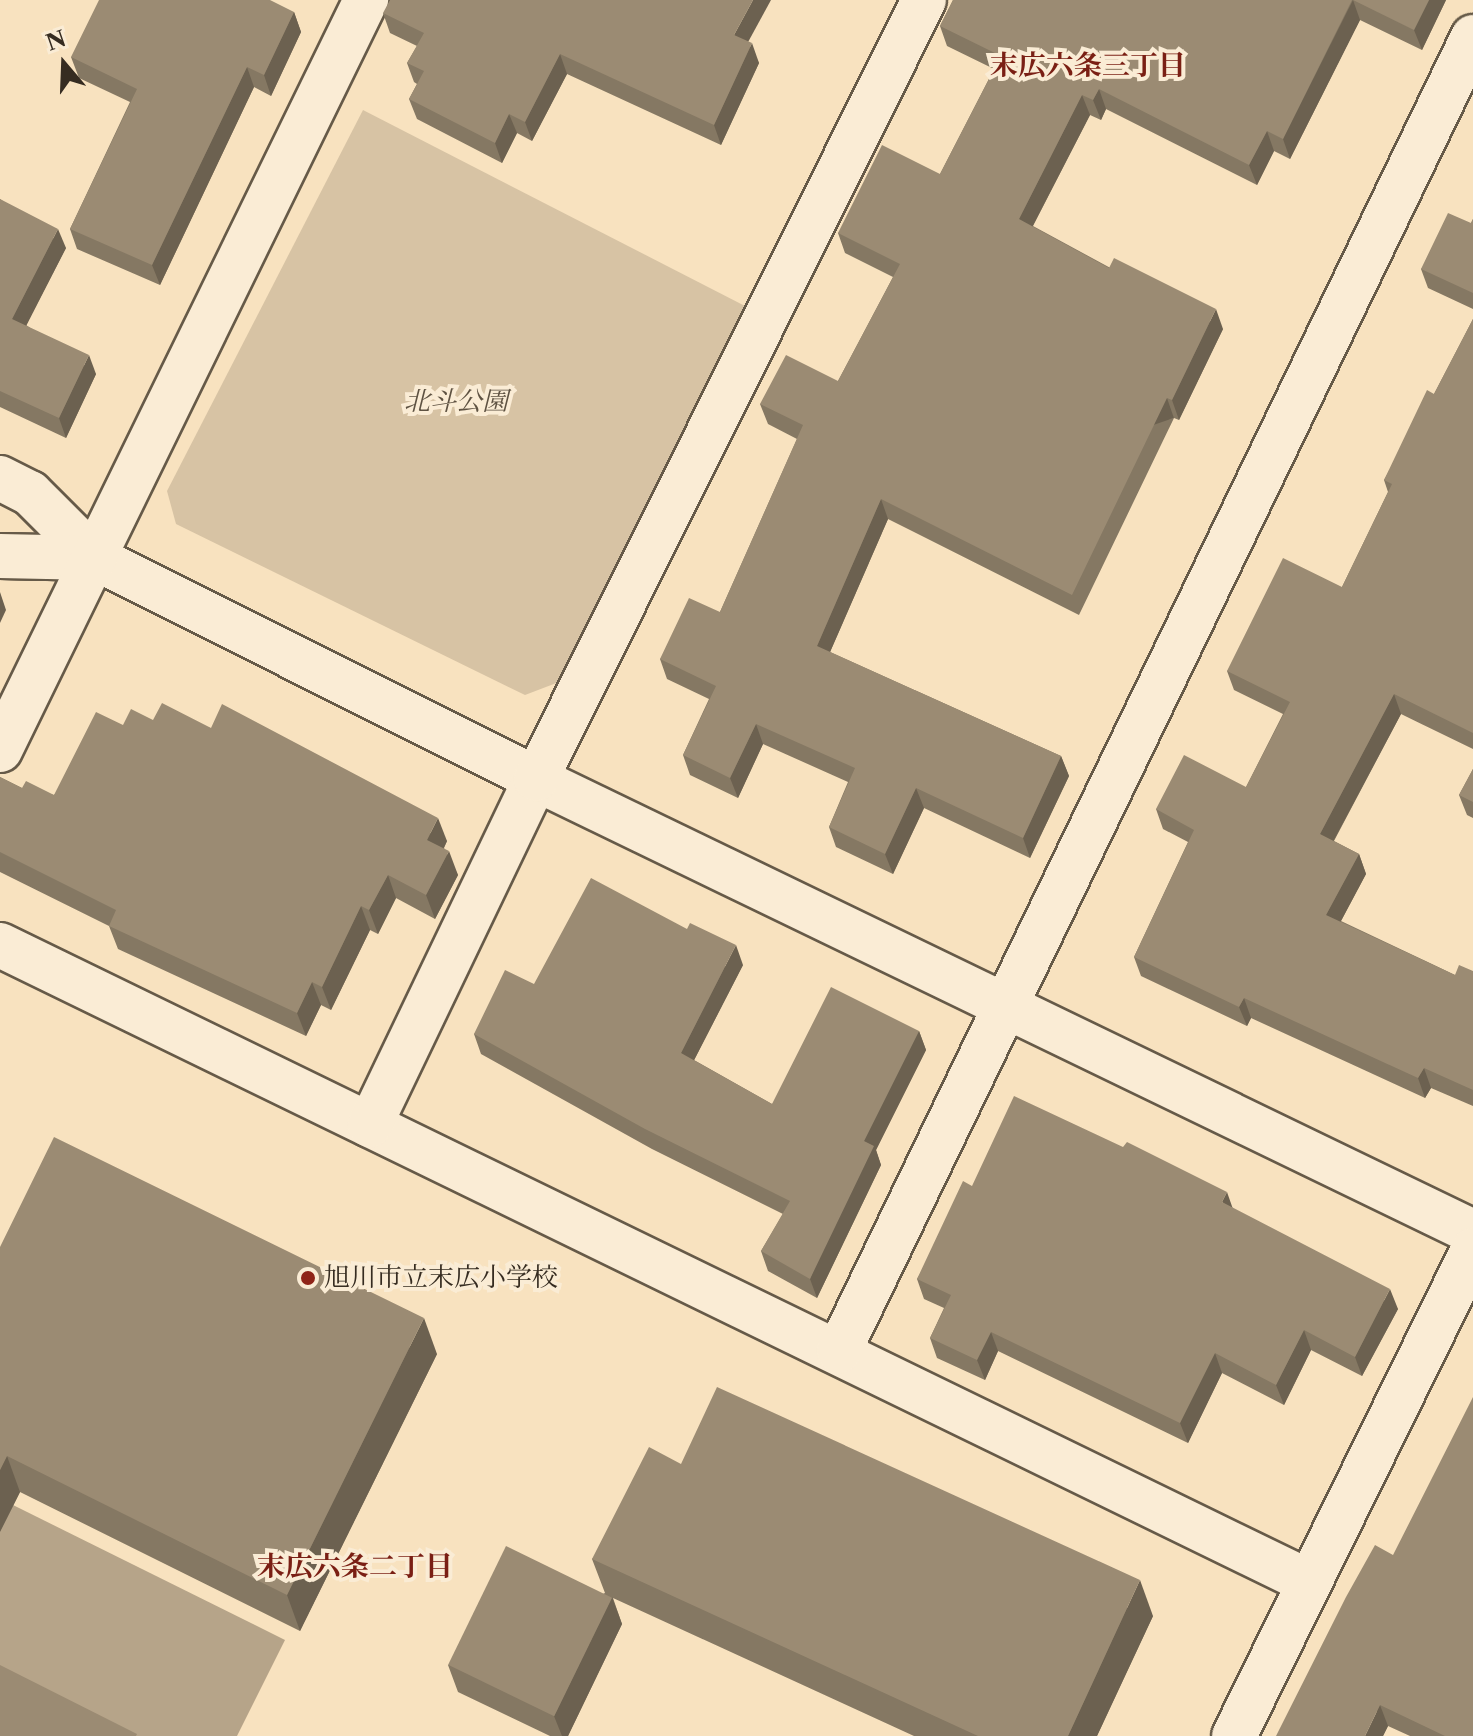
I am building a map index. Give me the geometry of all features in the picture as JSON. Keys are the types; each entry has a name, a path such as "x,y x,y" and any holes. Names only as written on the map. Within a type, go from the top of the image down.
{"street":[{"path":"0,750 366,0"},
{"path":"370,1125 536,779 924,0"},
{"path":"839,1351 1473,37"},
{"path":"0,478 30,493 95,558 536,779 1473,1232"},
{"path":"0,556 95,558"},
{"path":"0,945 1309,1582"},
{"path":"1234,1736 1473,1250"}],"green space":[{"name":"北斗公園","path":"363,110 745,306 559,682 525,695 176,524 167,491"}],"shaded area":[{"path":"13,1505 285,1640 237,1736 83,1736 0,1695 0,1532"}],"building":[{"path":"99,0 270,0 294,12 264,75 247,67 152,265 70,229 137,89 71,57"},
{"path":"390,0 753,0 734,35 752,43 714,125 560,54 525,122 509,114 495,143 409,99 424,71 407,63 424,33 383,13"},
{"path":"953,0 1352,0 1283,139 1267,131 1249,165 1099,89 1093,100 1082,95 1019,219 1109,268 1114,258 1216,309 1172,400 1167,398 1072,595 881,499 817,646 1061,756 1023,838 916,788 885,854 829,827 855,768 756,724 730,778 683,755 716,686 660,659 689,598 720,612 803,425 760,404 786,355 838,381 900,264 838,233 882,145 940,174 1001,56 940,26"},
{"path":"1353,0 1429,0 1414,30"},
{"path":"0,199 58,229 12,319 89,355 59,418 0,391"},
{"path":"1448,213 1471,223 1473,219 1473,293 1421,269"},
{"path":"1473,319 1473,733 1394,694 1320,834 1359,854 1326,915 1455,975 1459,965 1473,971 1473,1090 1424,1068 1418,1078 1244,998 1239,1007 1134,957 1194,830 1156,809 1184,755 1246,787 1290,702 1227,671 1283,558 1342,587 1392,484 1384,480 1427,390 1434,394"},
{"path":"162,703 211,728 222,704 438,818 427,840 449,851 426,895 388,875 369,910 361,906 322,987 312,982 297,1013 109,926 116,910 0,852 0,777 22,788 26,781 54,795 96,712 123,725 131,709 153,720"},
{"path":"1473,769 1473,802 1459,795"},
{"path":"591,878 687,929 690,923 736,945 681,1053 772,1104 831,987 919,1031 864,1141 874,1146 810,1279 761,1251 790,1201 645,1129 474,1034 505,970 534,984"},
{"path":"1014,1096 1123,1147 1127,1142 1227,1192 1222,1202 1390,1289 1355,1357 1304,1330 1276,1385 1215,1353 1180,1423 991,1332 977,1360 930,1338 951,1295 917,1279 963,1181 972,1186"},
{"path":"54,1137 424,1318 287,1595 7,1456 0,1470 0,1247"},
{"path":"717,1387 1140,1580 1068,1736 978,1736 592,1559 649,1447 681,1464"},
{"path":"1473,1397 1473,1736 1445,1736 1380,1705 1365,1736 1276,1736 1375,1545 1393,1555"},
{"path":"506,1546 612,1598 554,1716 448,1665"},
{"path":"0,1665 137,1734 136,1736 0,1736"}],"place":[{"name":"旭川市立末広小学校","path":"308,1278"}],"district":[{"name":"末広六条三丁目","path":"1088,65"},
{"name":"末広六条二丁目","path":"355,1566"}]}
